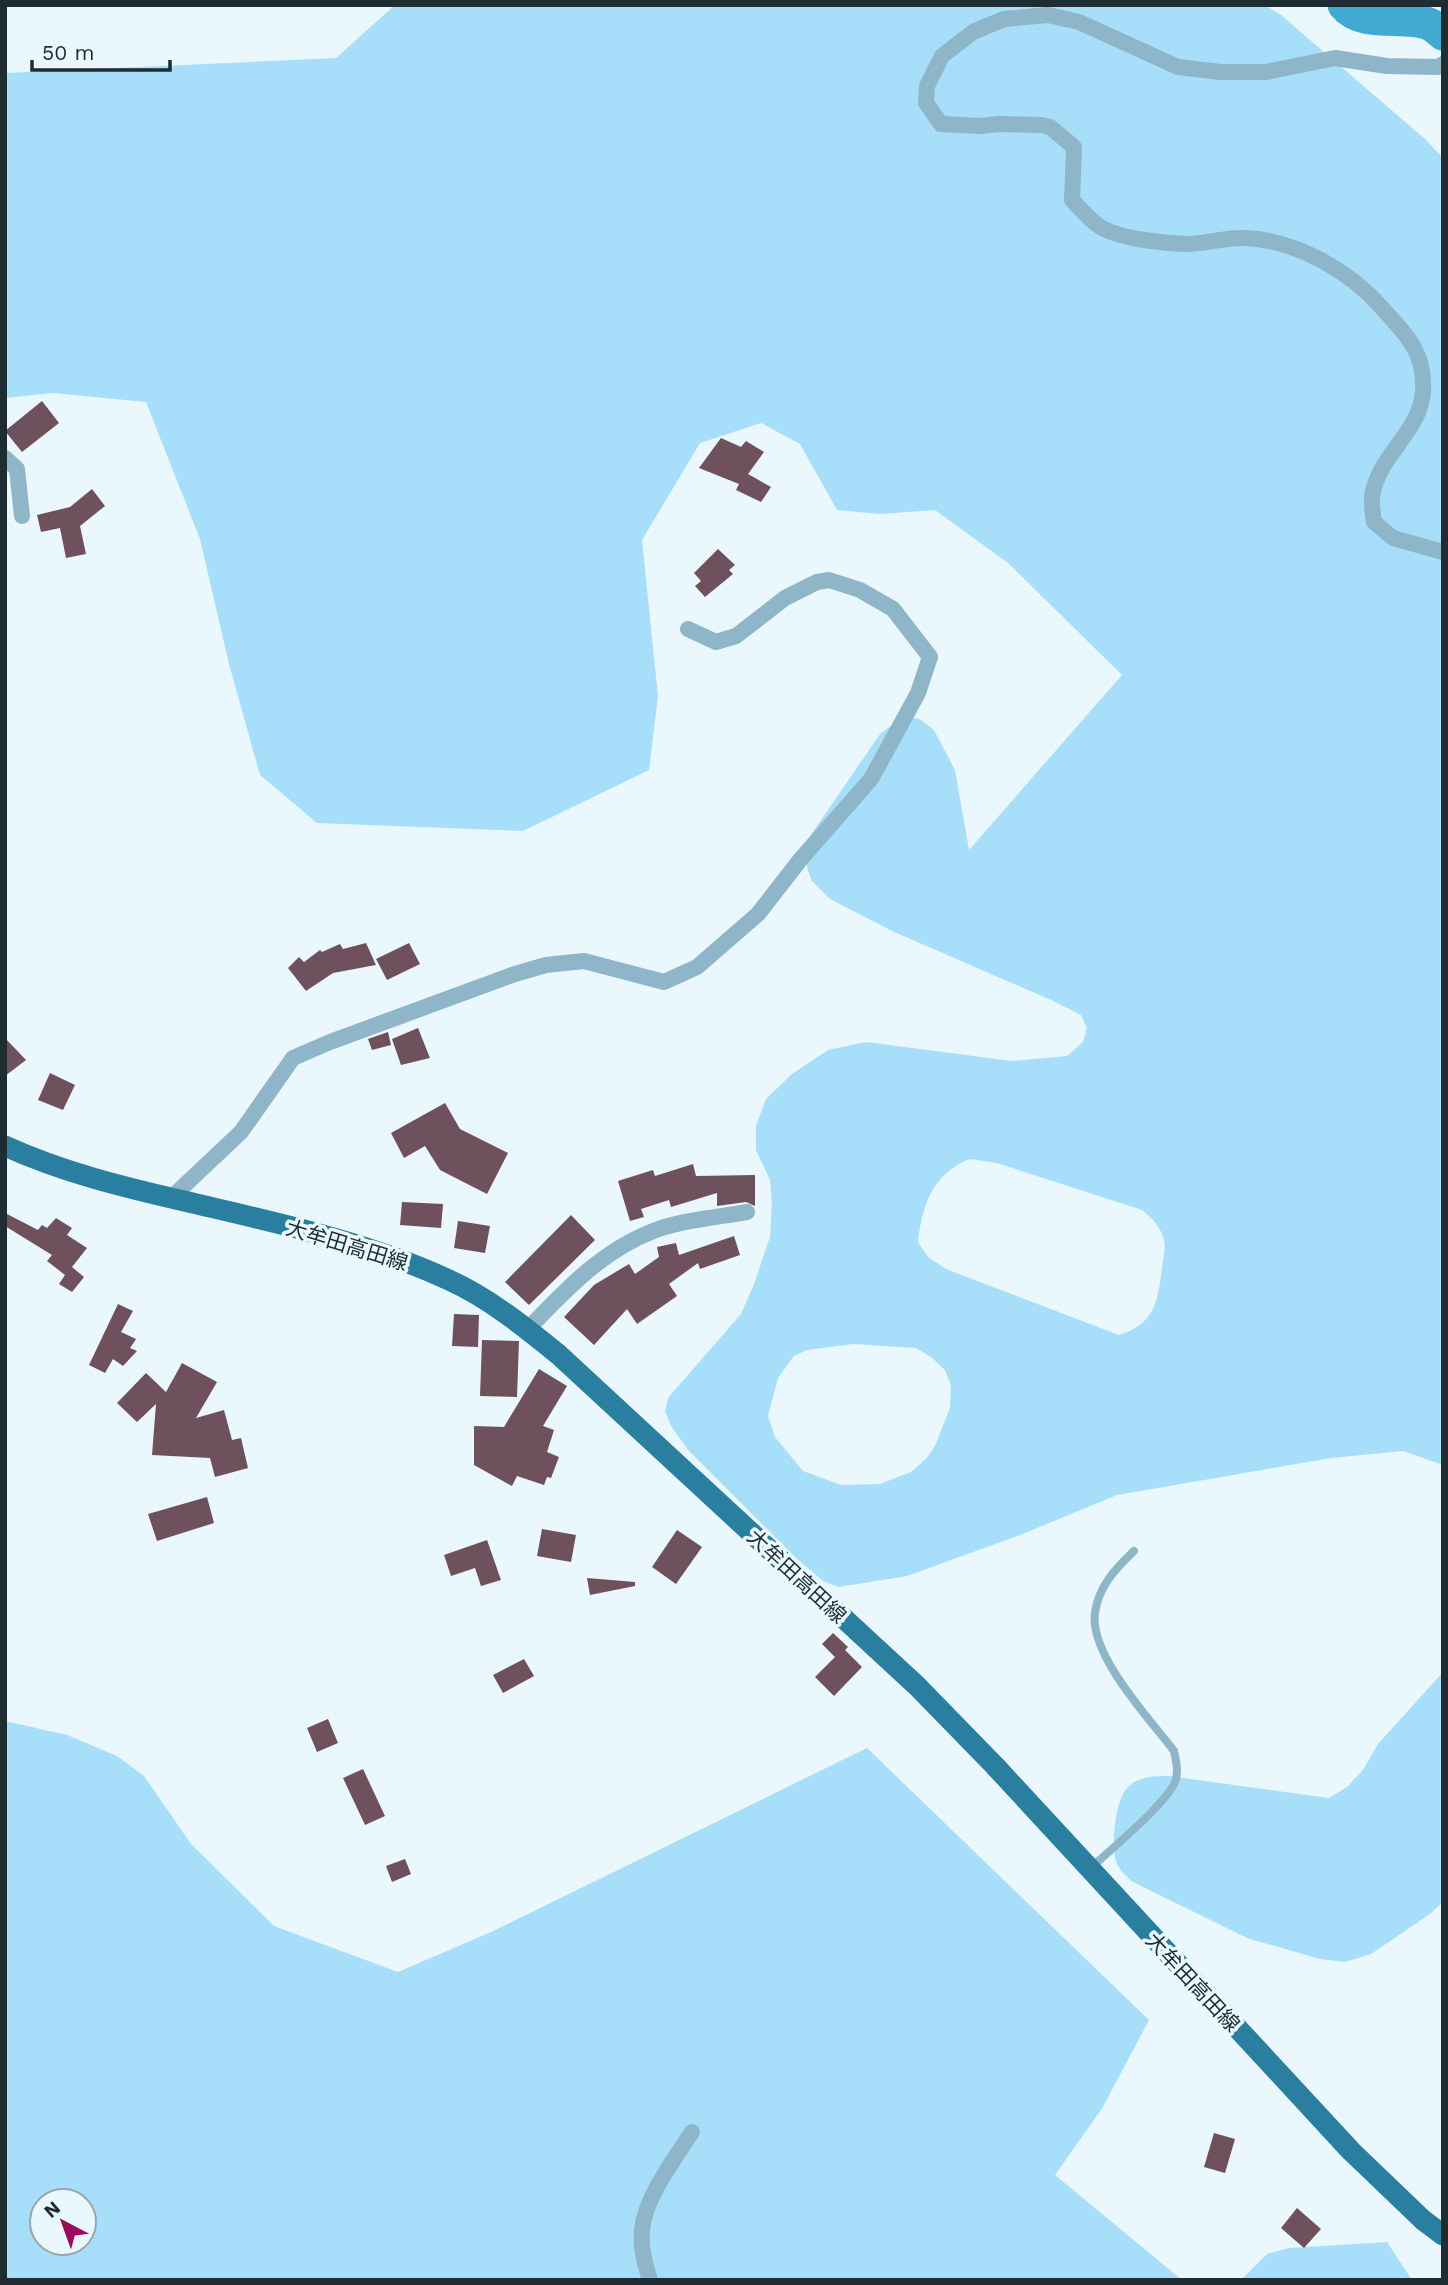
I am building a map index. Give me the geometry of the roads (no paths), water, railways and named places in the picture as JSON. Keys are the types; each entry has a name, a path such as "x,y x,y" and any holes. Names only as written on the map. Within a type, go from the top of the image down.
{"main road":[{"name":"大牟田高田線","path":"5,1146 54,1166 339,1240 393,1257 451,1281 528,1329 917,1686 995,1766 1351,2151 1423,2220 1443,2235"}],"street":[{"path":"1443,64 1438,67 1387,66 1335,58 1266,72 1222,72 1178,67 1079,22 1048,15 1004,19 974,32 942,56 927,86 926,103 941,124 1050,127 1074,148 1072,200 1099,226 1127,237 1187,244 1244,238 1280,243 1315,256 1369,292 1409,339 1421,365 1423,400 1413,425 1379,475 1371,498 1374,522 1393,538 1443,552"},
{"path":"5,458 17,469 22,516"},
{"path":"171,1198 241,1132 293,1058 330,1042 546,965 583,961 664,982 697,967 758,914 800,860 871,779 918,693 930,657 893,609 860,590 829,580 817,582 785,598 736,636 716,642 688,629"},
{"path":"528,1329 567,1289 624,1244 659,1229 747,1212"},
{"path":"650,2280 643,2257 642,2229 656,2187 692,2132"}],"lane":[{"path":"1089,1870 1164,1798 1175,1782 1178,1765 1174,1751 1111,1667 1098,1636 1094,1615 1101,1593 1113,1572 1134,1551"}],"waterway":[{"path":"1344,5 1362,16 1419,21 1431,25 1443,34"}]}
